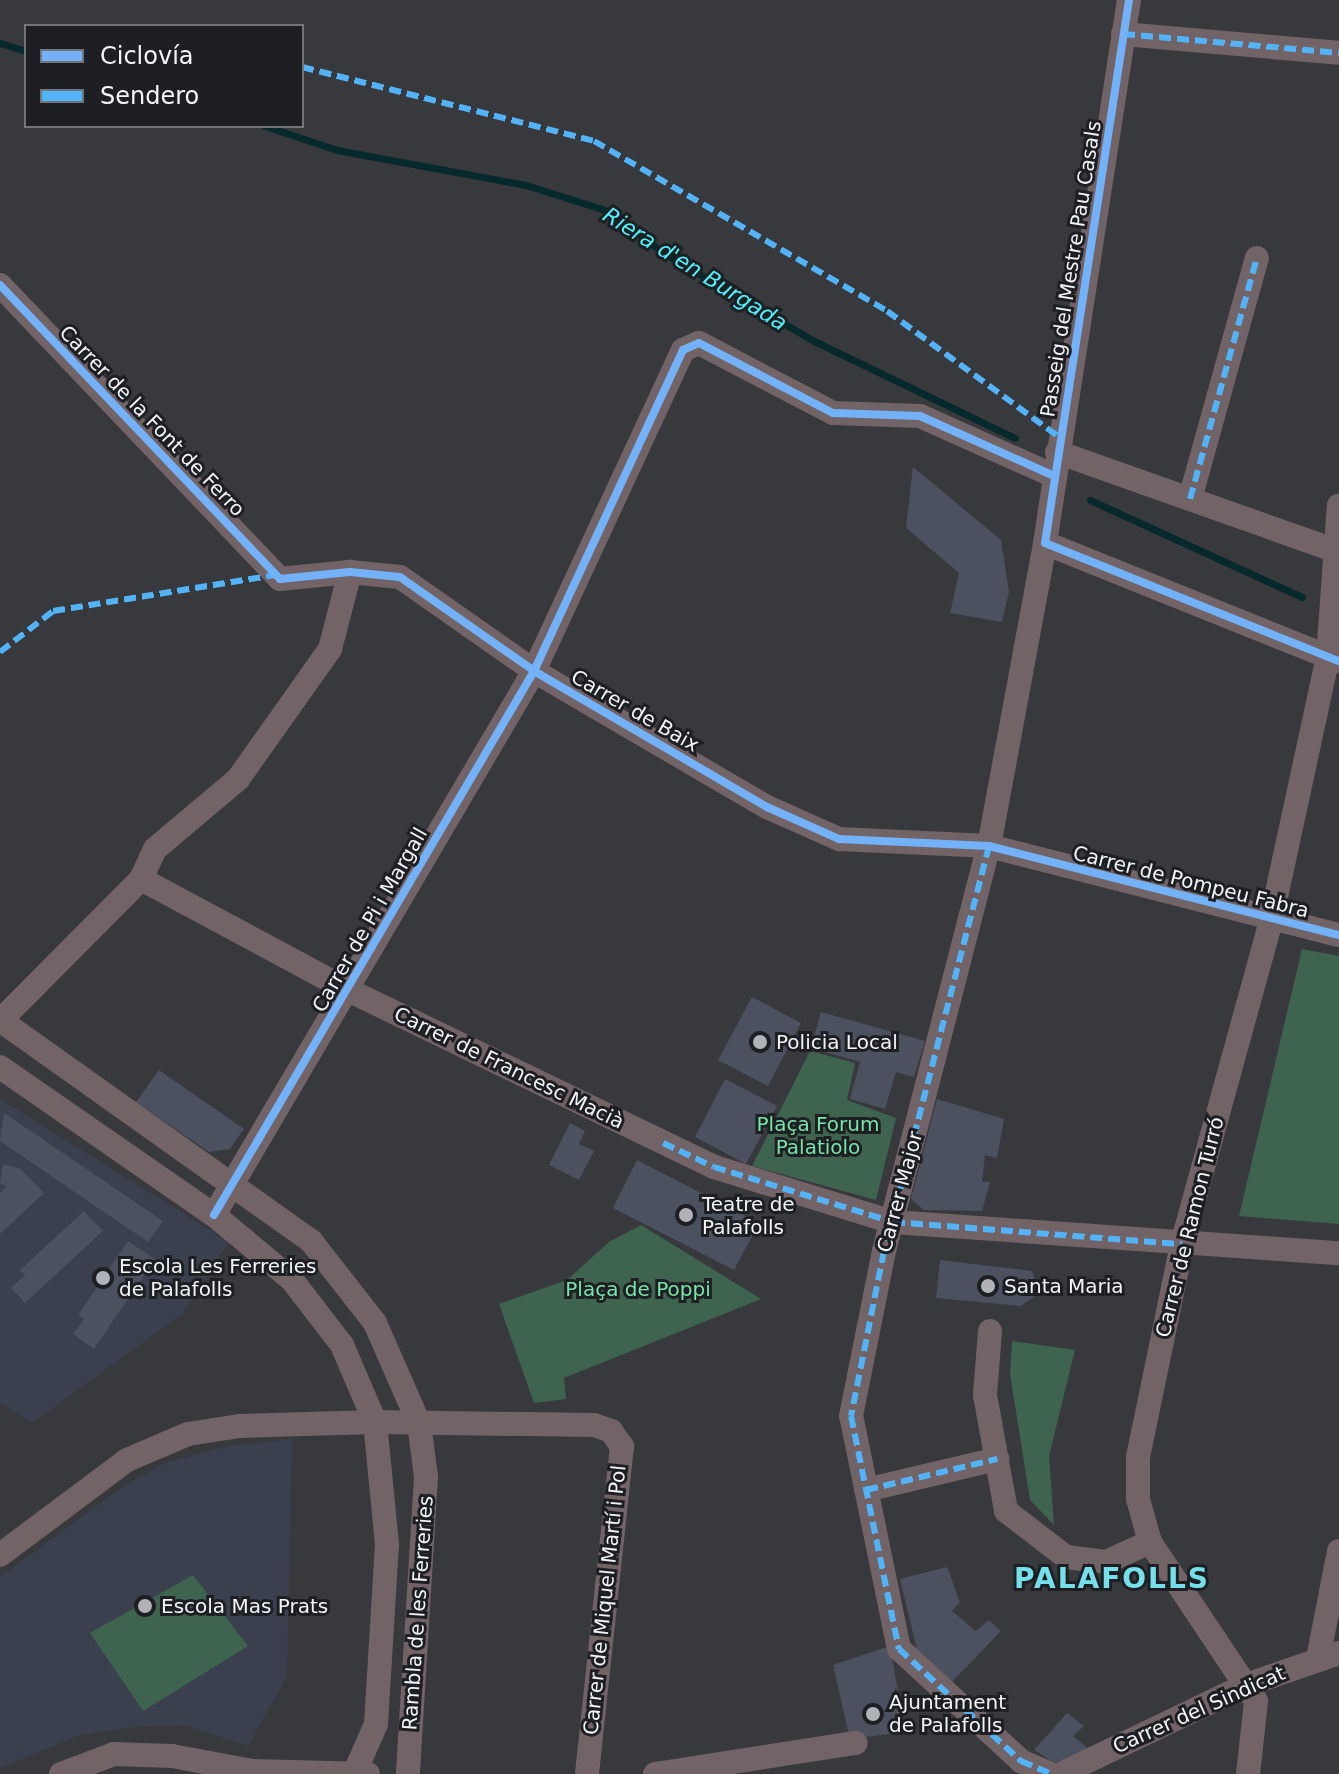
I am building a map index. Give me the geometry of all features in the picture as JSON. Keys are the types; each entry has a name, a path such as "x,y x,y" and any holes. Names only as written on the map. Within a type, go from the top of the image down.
{"street":[{"name":"Passeig del Mestre Pau Casals","path":"1045,543 1129,0"},
{"path":"1123,34 1339,53"},
{"path":"1190,499 1257,258"},
{"name":"Carrer de la Font de Ferro","path":"0,285 280,579"},
{"name":"Carrer de Pi i Margall","path":"214,1215 534,671 683,350 699,343 833,413 920,416 1055,464"},
{"path":"1055,464 1190,499 1334,550"},
{"name":"Carrer de Ramon Turró","path":"1248,1774 1256,1701 1150,1542 1138,1499 1138,1457 1182,1244 1271,920 1333,659 1334,550 1339,505"},
{"path":"1045,543 1333,659"},
{"name":"Carrer Major","path":"1045,543 989,846 893,1222 851,1416 899,1649 1021,1761 1051,1774"},
{"path":"0,1020 141,879 155,849 238,779 316,673 330,649 350,572"},
{"name":"Carrer de Baix","path":"280,579 350,572 400,577 534,671 767,807 839,839 989,846"},
{"name":"Carrer de Pompeu Fabra","path":"989,846 1339,935"},
{"name":"Carrer de Francesc Macià","path":"141,879 348,990 714,1167 893,1222 1339,1253"},
{"name":"Rambla de les Ferreries","path":"0,1020 311,1241 354,1292 375,1323 419,1423 425,1524 408,1774"},
{"name":"Rambla de les Ferreries","path":"0,1067 214,1215 292,1280 342,1345 375,1422 387,1544 376,1724 359,1773"},
{"path":"990,1331 985,1395 1006,1511 1066,1557 1106,1562 1150,1542"},
{"path":"0,1555 127,1460 188,1434 240,1426 419,1423"},
{"name":"Carrer de Miquel Martí i Pol","path":"419,1423 594,1425 611,1431 622,1446 587,1774"},
{"path":"866,1490 997,1459"},
{"path":"1328,1656 1339,1551"},
{"name":"Carrer del Sindicat","path":"1061,1774 1246,1685 1328,1656"},
{"path":"655,1774 772,1766 856,1743"},
{"path":"61,1774 114,1754 172,1756 253,1771 359,1773"}],"shaded area":[{"name":"Escola Les Ferreries de Palafolls","path":"0,1099 229,1242 182,1314 32,1423 0,1403"},
{"name":"Escola Mas Prats","path":"292,1439 287,1676 248,1746 187,1726 136,1727 80,1735 0,1768 0,1577 121,1488 168,1462 230,1446"}],"green space":[{"path":"1302,949 1339,956 1339,1224 1239,1216"},
{"name":"Plaça Forum Palatiolo","path":"810,1051 855,1063 847,1100 896,1118 876,1200 752,1166"},
{"name":"Plaça de Poppi","path":"641,1225 761,1299 564,1378 566,1399 534,1403 499,1304 567,1280 609,1242"},
{"path":"1012,1341 1075,1350 1049,1456 1054,1525 1030,1500 1010,1374"},
{"path":"193,1575 248,1646 143,1711 90,1633"}],"building":[{"path":"913,467 1001,540 1009,592 1002,622 950,613 959,573 906,528"},
{"name":"Policia Local","path":"752,997 801,1023 768,1086 718,1060"},
{"path":"821,1012 925,1041 914,1077 896,1072 885,1109 850,1099 860,1062 811,1048"},
{"path":"159,1070 244,1129 230,1149 209,1152 136,1102"},
{"path":"725,1079 777,1106 746,1164 695,1137"},
{"path":"937,1099 1004,1119 997,1158 985,1155 982,1182 990,1182 982,1211 924,1210 911,1199"},
{"path":"4,1113 163,1221 148,1242 0,1141"},
{"path":"570,1123 585,1131 579,1144 594,1151 579,1180 549,1165"},
{"name":"Teatre de Palafolls","path":"637,1160 759,1223 734,1270 613,1208"},
{"path":"3,1164 21,1169 44,1193 0,1234 0,1193 7,1186 0,1184"},
{"path":"84,1211 103,1231 25,1303 11,1288 25,1275 20,1270"},
{"path":"128,1241 155,1259 94,1349 73,1334 84,1319 78,1315"},
{"name":"Santa Maria","path":"940,1260 1032,1271 1040,1292 1021,1306 936,1298"},
{"path":"947,1567 960,1602 952,1611 976,1631 989,1620 1001,1631 950,1684 919,1658 900,1579"},
{"path":"890,1646 905,1732 850,1739 833,1665"},
{"path":"1067,1713 1084,1726 1073,1736 1091,1751 1055,1763 1034,1750"}],"waterway":[{"name":"Riera d'en Burgada","path":"0,43 24,50"},
{"name":"Riera d'en Burgada","path":"271,128 337,150 526,185 611,212 662,252 812,340 1015,438"},
{"name":"Riera d'en Burgada","path":"1090,500 1302,597"}],"marked path":[{"path":"1123,34 1339,53"},
{"path":"304,68 594,141 887,311 1059,437"},
{"path":"1190,499 1257,258"},
{"path":"0,652 53,611 276,575"},
{"path":"989,846 884,1251 851,1416 899,1649 1021,1761 1051,1774"},
{"path":"663,1143 714,1167 893,1222 1182,1244"},
{"path":"866,1490 997,1459"}],"cycle path":[{"path":"1129,0 1045,543 1339,661"},
{"path":"0,285 280,579 350,572 400,577 534,671 767,807 839,839 989,846 1339,935"},
{"path":"214,1215 534,671 683,350 699,343 833,413 920,416 1054,476"}],"place":[{"name":"Policia Local","path":"760,1042"},
{"name":"Teatre de Palafolls","path":"686,1215"},
{"name":"Escola Les Ferreries de Palafolls","path":"103,1278"},
{"name":"Santa Maria","path":"988,1286"},
{"name":"Escola Mas Prats","path":"145,1606"},
{"name":"Ajuntament de Palafolls","path":"873,1714"}],"district":[{"name":"PALAFOLLS","path":"1112,1579"}]}
